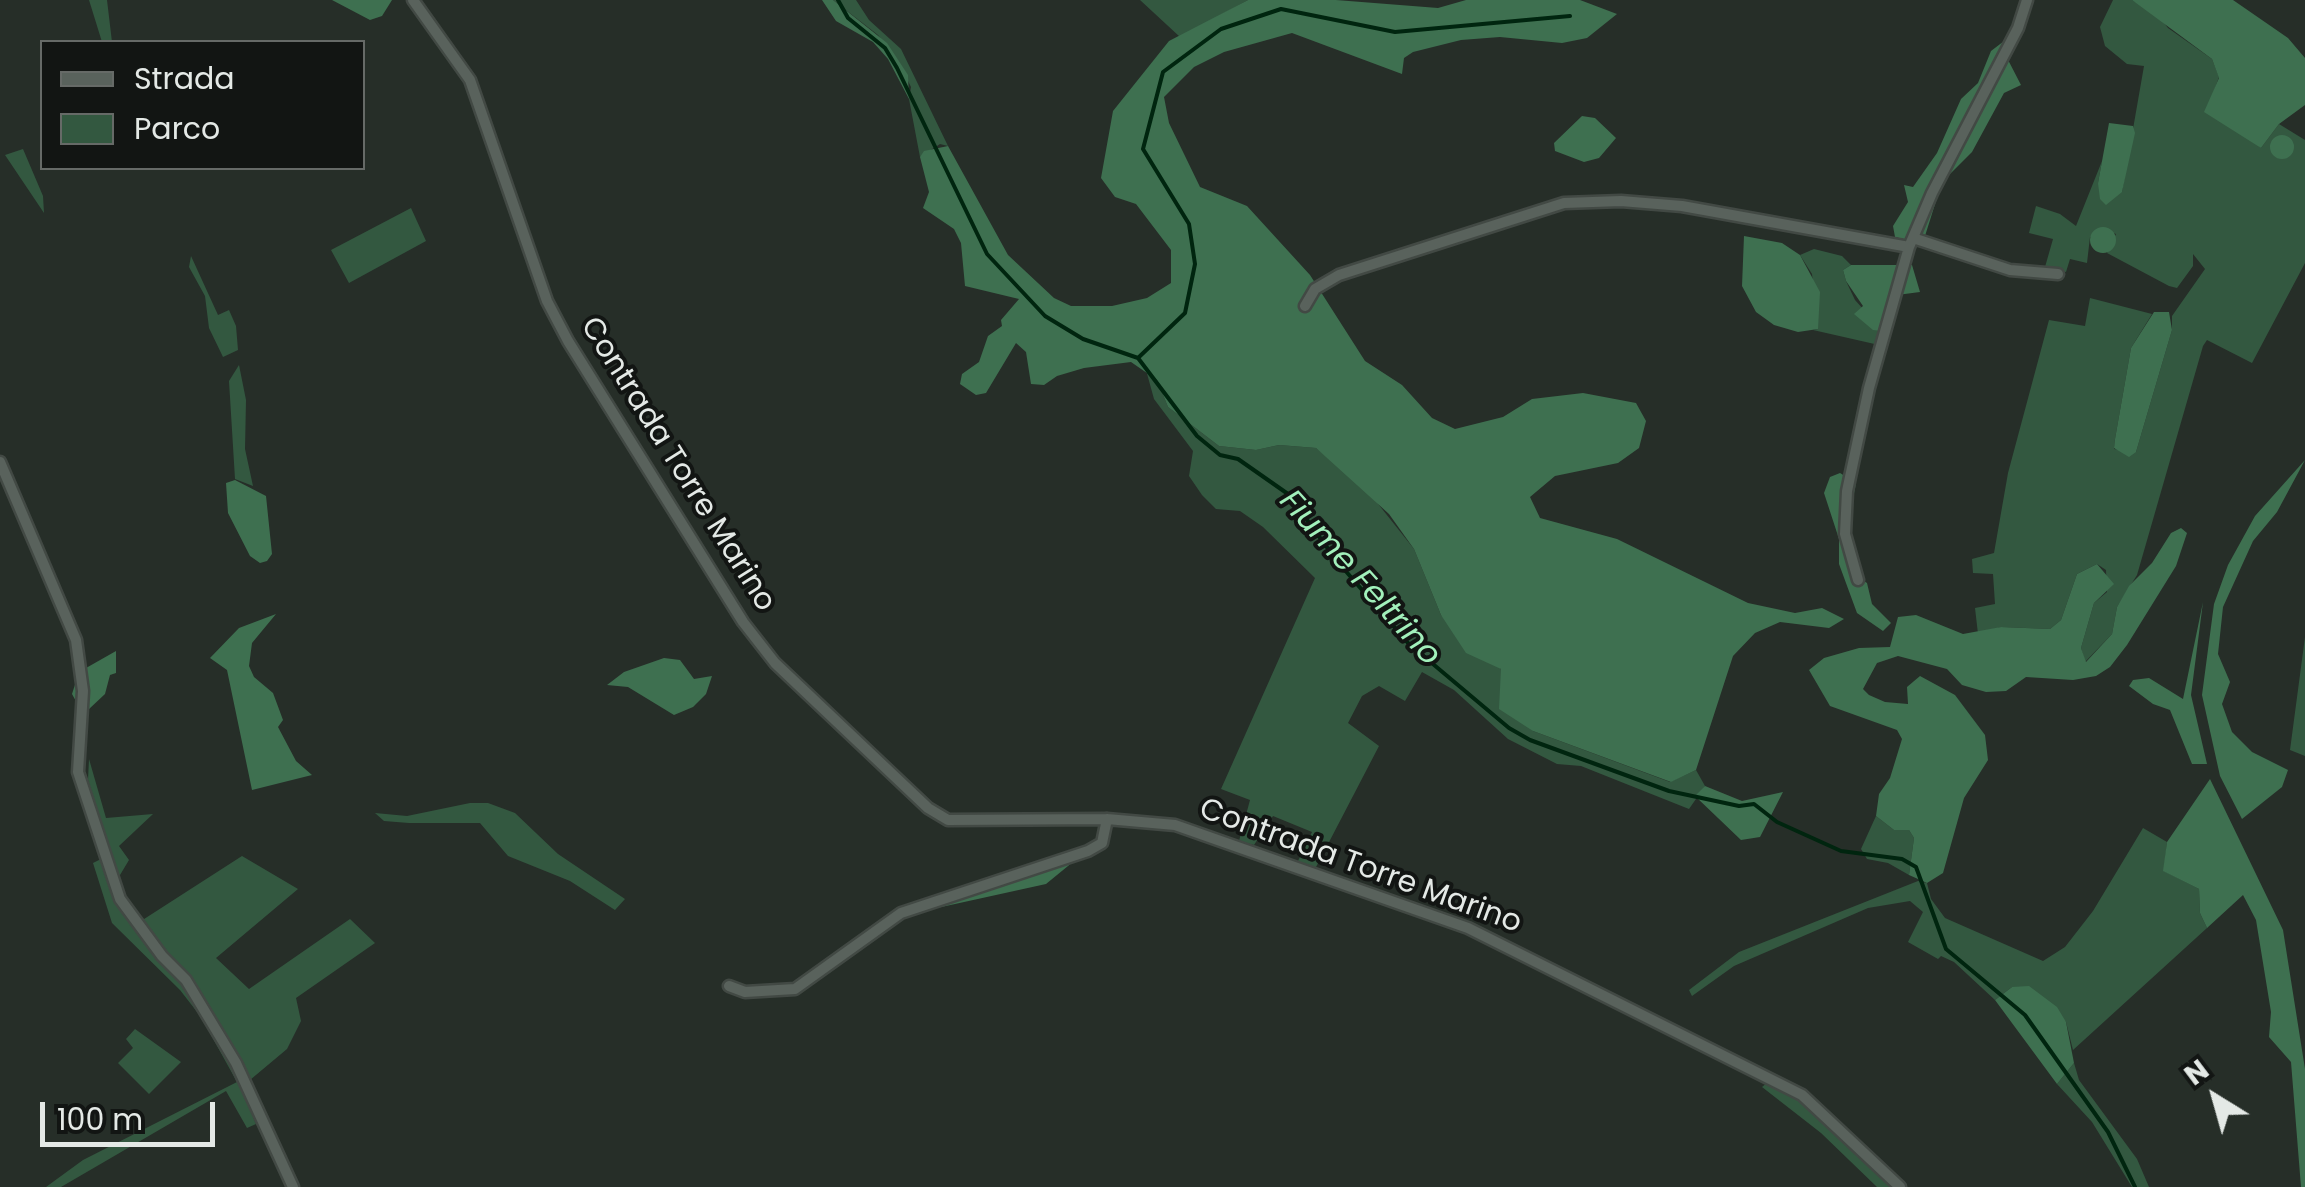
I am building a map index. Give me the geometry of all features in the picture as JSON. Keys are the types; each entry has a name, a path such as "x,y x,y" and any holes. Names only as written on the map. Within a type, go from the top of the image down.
{"street":[{"name":"Contrada Torre Marino","path":"414,0 470,80 547,301 568,341 743,622 775,663 928,808 948,820 1107,819 1175,825 1468,928 1802,1095 1900,1187"},
{"path":"1858,580 1845,534 1847,492 1869,388 1911,242 2011,44 2026,0"},
{"path":"1305,306 1315,289 1339,275 1564,203 1621,201 1682,206 1911,242 2010,270 2058,274"},
{"path":"0,462 76,640 83,691 78,772 120,898 186,980 236,1063 293,1187"},
{"path":"729,986 745,992 795,989 901,913 1088,851 1102,843 1107,819"}],"green space":[{"path":"89,0 107,0 112,40 101,40"},
{"path":"332,0 392,0 382,16 370,20"},
{"path":"822,0 833,0 887,43 908,75 909,99 888,59 873,42 836,21"},
{"path":"833,0 856,0 869,20 901,49 948,146 940,144 920,157 909,99 911,87 898,61 878,35"},
{"path":"1140,0 1248,0 1180,37"},
{"path":"1248,0 1336,0 1438,8 1466,0 1580,0 1617,14 1587,38 1562,43 1500,37 1461,40 1413,52 1404,58 1402,74 1292,33 1224,52 1194,67 1164,97 1169,123 1200,187 1247,206 1310,275 1365,361 1402,385 1432,418 1455,429 1503,417 1532,399 1583,393 1636,403 1646,421 1639,448 1618,463 1555,476 1530,497 1540,518 1617,539 1748,603 1795,613 1822,608 1844,619 1829,628 1780,622 1755,633 1733,656 1696,770 1671,782 1533,731 1499,709 1501,669 1466,653 1441,615 1414,549 1389,514 1316,448 1279,445 1256,450 1219,446 1168,407 1157,380 1131,362 1084,368 1057,376 1044,385 1031,384 1026,352 1016,343 986,393 976,395 960,384 962,374 979,362 988,336 1002,326 1001,320 1019,299 965,286 961,243 954,229 923,208 929,192 920,157 924,151 948,146 1008,255 1054,298 1071,306 1112,306 1147,298 1171,283 1171,250 1136,204 1115,197 1101,178 1113,111 1169,41"},
{"path":"2113,0 2132,0 2157,14 2168,28 2212,59 2219,77 2210,102 2261,148 2279,124 2305,140 2305,263 2252,363 2207,340 2203,346 2137,575 2117,607 2112,634 2085,662 2081,648 2094,603 2107,592 2106,570 2097,564 2077,574 2061,620 2050,629 2001,627 1978,634 1975,608 1995,604 1993,574 1973,573 1972,559 1994,553 2008,473 2049,320 2085,326 2090,298 2152,314 2131,348 2115,439 2114,449 2136,452 2172,330 2172,316 2205,269 2193,254 2193,266 2177,288 2169,286 2107,253 2116,234 2108,231 2090,237 2087,263 2070,259 2066,272 2045,267 2053,239 2029,233 2036,206 2060,214 2076,226 2102,161 2098,183 2122,192 2144,66 2127,64 2105,46 2100,27"},
{"path":"2132,0 2233,0 2288,38 2305,58 2305,105 2279,124 2261,148 2204,112 2219,78 2212,59"},
{"path":"2008,38 2005,54 2021,85 2004,93 1972,152 1942,182 1925,236 1919,233 1915,242 1895,237 1893,226 1908,202 1904,185 1913,187 1937,153 1961,99 1978,83 1991,51"},
{"path":"1582,116 1595,118 1616,138 1599,158 1584,162 1555,151 1554,143"},
{"path":"2109,123 2133,126 2135,133 2122,192 2106,205 2100,199 2098,183"},
{"path":"2282,135 2291,138 2291,156 2282,159 2273,156 2270,147 2273,138"},
{"path":"23,149 43,196 44,213 5,155"},
{"path":"411,208 426,241 349,283 331,250"},
{"path":"2103,227 2112,231 2116,240 2112,249 2103,253 2094,249 2090,240 2094,231"},
{"path":"1744,236 1782,243 1800,255 1820,292 1818,329 1798,332 1774,325 1756,312 1742,286"},
{"path":"1814,249 1842,256 1851,265 1843,270 1846,281 1855,300 1883,331 1879,345 1813,330 1818,329 1812,274 1800,255"},
{"path":"191,256 218,315 229,310 236,326 238,350 223,357 209,328 205,296 189,267"},
{"path":"1851,265 1912,265 1920,292 1897,295 1883,331 1873,330 1854,314 1863,306 1846,281 1843,270"},
{"path":"2154,312 2169,312 2172,330 2136,452 2129,457 2114,448 2115,439 2131,348"},
{"path":"239,365 246,400 245,449 253,486 235,479 229,381"},
{"path":"1146,370 1157,380 1168,407 1219,446 1256,450 1279,445 1316,448 1363,485 1414,549 1441,615 1501,669 1533,731 1670,782 1696,770 1705,786 1689,809 1581,766 1557,764 1508,739 1454,690 1422,672 1405,701 1379,686 1362,696 1348,723 1379,746 1315,869 1298,861 1312,832 1273,816 1254,845 1239,841 1250,800 1221,789 1315,578 1263,527 1240,511 1216,509 1202,495 1189,476 1193,451 1154,399"},
{"path":"2305,460 2277,512 2253,541 2223,607 2218,654 2230,682 2222,704 2232,732 2252,752 2288,770 2282,787 2242,819 2220,776 2202,695 2214,604 2228,565 2255,516"},
{"path":"1840,473 1856,483 1849,520 1856,576 1867,583 1872,604 1891,623 1883,631 1857,613 1839,564 1839,539 1824,493 1830,477"},
{"path":"235,480 266,496 272,554 267,561 260,563 250,556 228,513 226,483"},
{"path":"2181,528 2187,533 2176,566 2127,645 2110,667 2096,676 2073,680 2026,677 2006,691 1986,692 1962,685 1947,669 1898,656 1877,663 1863,689 1869,695 1885,702 1908,704 1907,687 1920,676 1955,695 1985,735 1988,760 1964,798 1943,873 1927,883 1909,875 1914,838 1909,830 1894,830 1876,816 1879,794 1890,778 1902,739 1897,730 1830,706 1809,670 1824,658 1859,648 1890,647 1898,617 1916,615 1963,634 2001,627 2050,629 2061,620 2077,574 2097,564 2114,584 2094,603 2081,648 2086,662 2112,634 2117,607 2129,586 2152,563 2171,533"},
{"path":"2203,602 2191,695 2207,764 2192,764 2170,710 2153,704 2129,686 2133,680 2149,678 2183,699"},
{"path":"276,614 252,643 249,666 254,677 273,693 283,720 278,727 296,761 312,775 252,790 227,670 210,658 239,628"},
{"path":"2305,637 2305,756 2290,750"},
{"path":"116,651 116,673 110,675 105,694 88,710 78,705 72,694 79,672"},
{"path":"664,658 680,660 694,679 712,676 706,694 693,707 674,715 628,687 607,685 624,672"},
{"path":"89,759 106,818 153,814 119,846 129,860 117,880 88,780"},
{"path":"2210,779 2283,930 2305,1069 2305,1187 2301,1187 2291,1062 2269,1037 2271,1012 2256,920 2243,895 2207,928 2200,913 2199,889 2163,871 2167,842"},
{"path":"1705,786 1742,801 1783,792 1760,837 1741,840 1695,796"},
{"path":"488,803 515,813 558,854 625,899 615,910 570,881 508,856 480,823 384,821 375,813 407,816"},
{"path":"1876,816 1894,830 1909,830 1914,838 1909,875 1888,863 1867,859 1861,849"},
{"path":"2143,828 2167,842 2164,871 2199,889 2200,913 2207,928 2073,1050 2066,1022 2012,987 1995,1000 1954,962 1941,956 1938,959 1908,942 1923,912 1910,901 1868,908 1734,966 1692,996 1689,990 1739,952 1918,881 1927,883 1931,899 1945,918 2043,961 2065,947 2093,911"},
{"path":"242,856 298,889 216,958 249,989 350,919 375,943 296,998 301,1021 287,1049 250,1080 208,1003 141,921"},
{"path":"1079,857 1046,884 905,915"},
{"path":"101,859 120,903 186,983 222,1041 256,1124 247,1128 226,1091 61,1187 46,1187 83,1160 237,1082 201,1017 180,990 112,923 93,863"},
{"path":"2029,986 2057,1007 2066,1022 2074,1063 2057,1084 1995,1000 2012,987"},
{"path":"135,1029 181,1062 149,1094 118,1063 133,1048 126,1039"},
{"path":"2074,1063 2079,1080 2137,1159 2149,1187 2132,1187 2092,1122 2057,1084"},
{"path":"1768,1082 1801,1101 1894,1187 1877,1187 1821,1133 1762,1087"}],"waterway":[{"name":"Fiume Feltrino","path":"838,0 848,18 885,48 897,68 987,254 1045,316 1083,339 1138,358 1197,436 1220,455 1238,459 1288,494 1337,561 1408,643 1509,728 1530,740 1669,791 1739,806 1754,804 1777,822 1841,851 1902,859 1916,867 1946,949 2025,1015 2108,1132 2135,1187"},
{"path":"1139,357 1185,313 1195,264 1189,224 1143,149 1163,72 1221,29 1281,9 1395,32 1570,16"}]}
